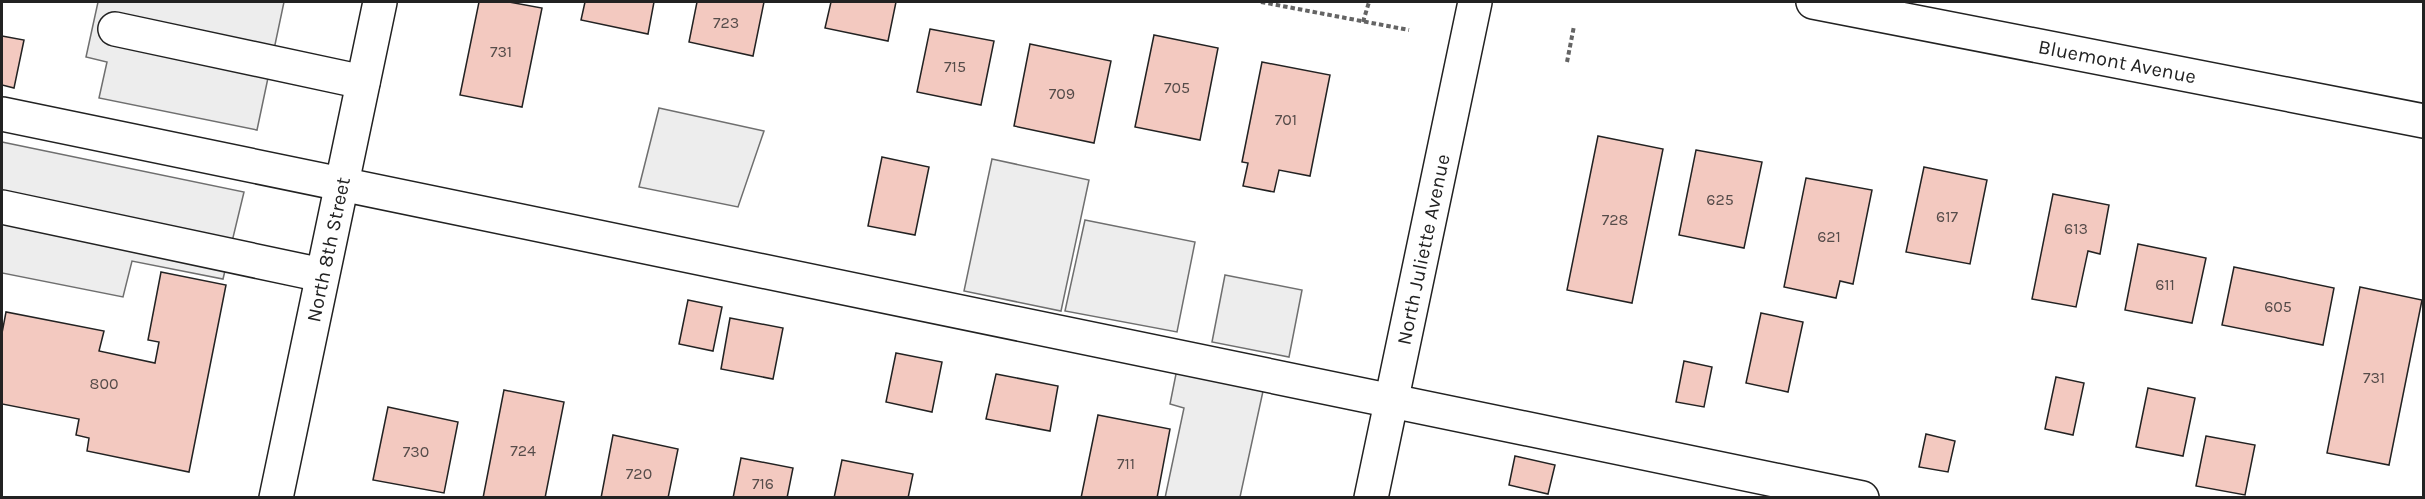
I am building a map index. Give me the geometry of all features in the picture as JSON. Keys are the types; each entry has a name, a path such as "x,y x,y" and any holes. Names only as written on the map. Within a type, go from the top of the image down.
{"street":[{"name":"North 8th Street","path":"276,498 380,2"},
{"name":"North Juliette Avenue","path":"1371,498 1475,2"},
{"name":"Bluemont Avenue","path":"1813,2 2424,121"},
{"path":"115,29 363,82"},
{"path":"2,114 1862,498"},
{"path":"2,207 322,275"}],"path":[{"path":"1261,2 1410,30"},
{"path":"1364,22 1368,2"},
{"path":"1567,62 1574,26"}],"shaded area":[{"path":"98,2 284,2 257,130 99,98 107,62 86,57"},
{"path":"659,108 764,131 738,207 639,187"},
{"path":"2,142 244,192 223,279 132,261 123,297 2,273"},
{"path":"992,159 1089,180 1061,311 964,291"},
{"path":"1085,220 1195,242 1177,332 1065,311"},
{"path":"1225,275 1302,290 1289,357 1212,342"},
{"path":"1178,364 1265,382 1240,497 1165,498 1184,408 1170,404"}],"building":[{"path":"479,2 509,2 542,8 522,107 460,95"},
{"path":"585,2 654,2 648,34 581,20"},
{"path":"697,2 764,2 753,56 689,42"},
{"path":"831,2 896,2 888,41 825,28"},
{"path":"930,29 994,41 981,105 917,92"},
{"path":"1154,35 1218,48 1200,140 1135,127"},
{"path":"2,36 24,40 14,88 2,85"},
{"path":"1030,44 1111,61 1094,143 1014,126"},
{"path":"1262,62 1330,75 1310,176 1279,170 1274,192 1243,186 1248,163 1242,162"},
{"path":"1598,136 1663,149 1632,303 1567,290"},
{"path":"1696,150 1762,162 1744,248 1679,235"},
{"path":"882,157 929,167 915,235 868,226"},
{"path":"1924,167 1987,180 1970,264 1906,252"},
{"path":"1806,178 1872,190 1853,284 1840,281 1836,298 1784,287"},
{"path":"2053,194 2109,205 2100,254 2088,251 2076,307 2032,299"},
{"path":"2138,244 2206,258 2192,323 2125,310"},
{"path":"2234,267 2334,288 2323,345 2222,325"},
{"path":"161,272 226,285 189,472 87,451 89,438 76,435 79,419 2,404 2,333 6,312 104,331 99,351 155,363 159,342 148,340"},
{"path":"2360,287 2422,300 2389,465 2327,453"},
{"path":"688,300 722,307 713,351 679,344"},
{"path":"1761,313 1803,322 1788,392 1746,383"},
{"path":"730,318 783,328 773,379 721,369"},
{"path":"896,353 942,362 932,412 886,402"},
{"path":"1684,361 1712,367 1704,407 1676,402"},
{"path":"996,374 1058,386 1050,431 986,419"},
{"path":"2056,377 2084,383 2073,435 2045,429"},
{"path":"2148,388 2195,398 2183,456 2136,447"},
{"path":"504,390 564,402 545,498 483,498"},
{"path":"388,407 458,422 444,493 373,480"},
{"path":"1098,415 1170,429 1157,498 1081,498"},
{"path":"1926,434 1955,441 1948,472 1919,467"},
{"path":"613,435 678,449 668,498 601,498"},
{"path":"2206,436 2255,445 2245,495 2196,486"},
{"path":"1515,456 1555,465 1548,494 1509,485"},
{"path":"741,458 793,468 787,498 733,498"},
{"path":"842,460 913,474 908,498 834,498"}]}
